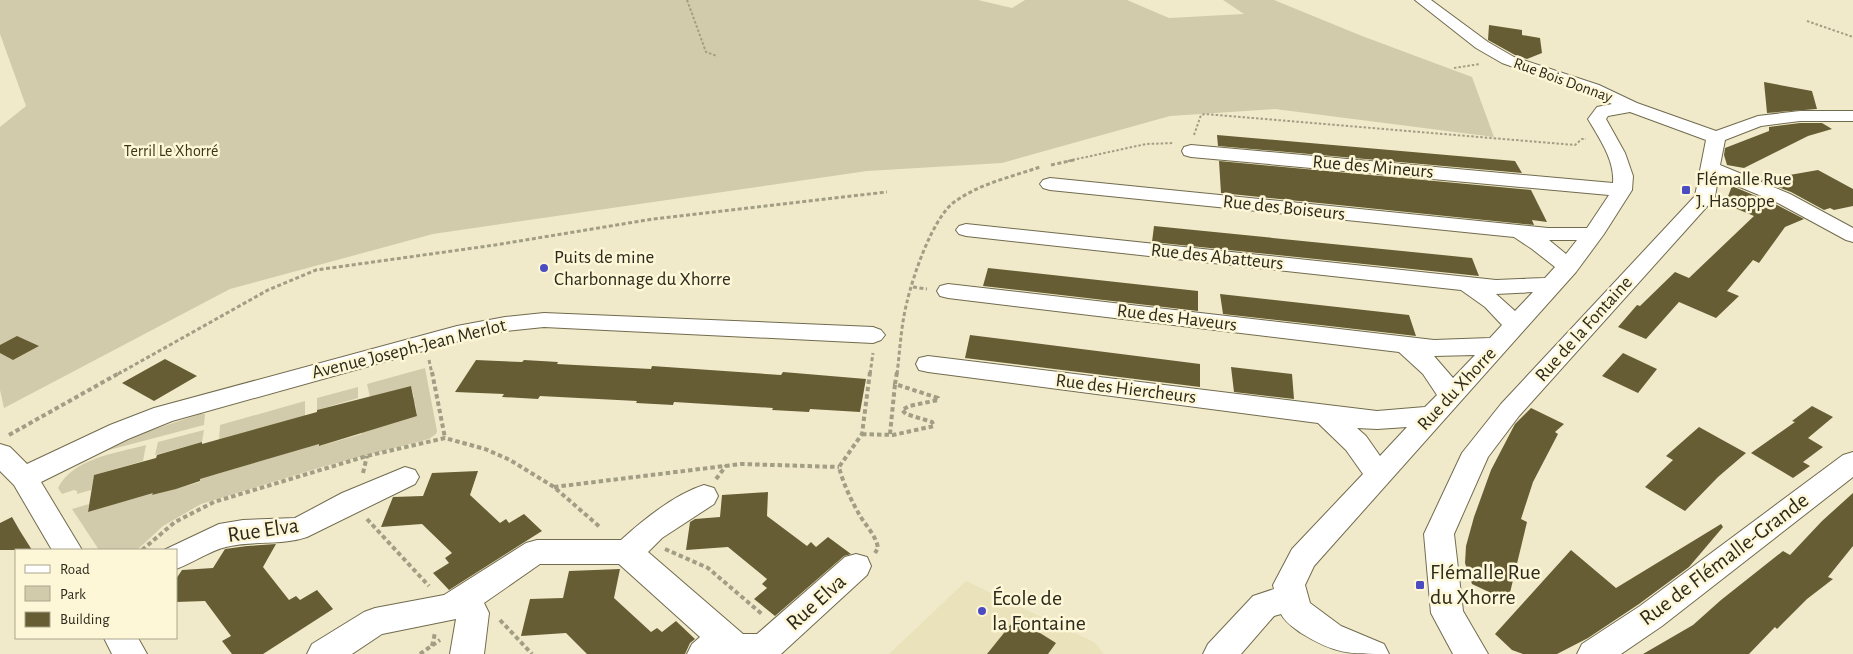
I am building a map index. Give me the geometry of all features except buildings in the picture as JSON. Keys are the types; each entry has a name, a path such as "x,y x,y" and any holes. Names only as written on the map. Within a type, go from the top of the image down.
{"street":[{"name":"Rue Bois Donnay","path":"1422,0 1482,45 1508,60 1592,89 1631,107 1716,137"},
{"path":"1622,190 1623,176 1620,163 1597,119 1599,114 1609,110 1631,107"},
{"path":"1716,137 1758,121 1800,116 1853,116"},
{"name":"Rue de la Fontaine","path":"1471,654 1447,613 1438,534 1476,453 1510,410 1705,197 1716,137"},
{"name":"Rue des Mineurs","path":"1191,151 1622,190"},
{"path":"1709,168 1782,198 1853,236"},
{"name":"Rue des Boiseurs","path":"1050,184 1555,234 1599,226"},
{"name":"Rue des Mineurs","path":"1556,184 1582,197 1599,226"},
{"name":"Rue du Xhorre","path":"1292,598 1289,584 1303,558 1560,276 1599,226 1622,190"},
{"name":"Rue des Abatteurs","path":"966,230 1467,284 1512,287 1560,276"},
{"name":"Rue des Boiseurs","path":"1519,231 1540,244 1560,276"},
{"name":"Rue des Abatteurs","path":"1467,284 1492,302 1516,325"},
{"name":"Rue des Haveurs","path":"948,291 1406,345 1451,348 1496,346"},
{"name":"Avenue Joseph-Jean Merlot","path":"24,478 110,436 163,414 490,326 544,320 873,336"},
{"path":"1406,345 1432,367 1443,380 1450,396"},
{"name":"Rue des Hiercheurs","path":"928,364 1377,420 1432,416"},
{"path":"1324,414 1356,443 1379,474"},
{"path":"4,445 66,549"},
{"name":"Rue de Flémalle-Grande","path":"1594,654 1651,616 1853,462"},
{"name":"Rue Elva","path":"178,556 219,536 243,532 297,529 405,477"},
{"path":"631,549 678,512 704,496"},
{"name":"Rue Elva","path":"324,654 375,622 454,604 537,552 631,549 643,566 714,646 758,650 768,645 865,560"},
{"path":"1220,654 1264,605 1292,598 1296,611 1328,636 1372,654"},
{"path":"454,604 474,613 467,654"},
{"path":"121,639 130,654"}],"path":[{"path":"687,0 706,52 717,56"},
{"path":"1807,21 1853,38"},
{"path":"1191,151 1201,115 1205,114 1575,145 1582,139 1609,141"},
{"path":"4,445 268,290 316,270 495,245 653,219 887,192"},
{"path":"865,560 878,548 877,542 859,514 841,476 839,467 862,434 872,361 873,336"},
{"path":"425,342 445,438"},
{"path":"890,434 895,384"},
{"path":"143,549 169,525 203,506 367,456 445,438 498,454 554,487 618,543 631,549 658,546 708,568 783,631"},
{"path":"366,463 367,456"},
{"path":"554,487 741,464 839,467"},
{"path":"359,498 363,515 442,599 454,604 432,646"}],"shaded area":[{"name":"École de la Fontaine","path":"966,581 1094,642 1104,654 889,654"}],"green space":[{"name":"Terril Le Xhorré","path":"0,0 978,0 1012,8 1025,0 1127,0 1169,18 1244,14 1223,0 1274,0 1362,36 1472,77 1494,137 1275,109 1170,116 1002,163 867,171 433,234 230,289 4,408 0,390 0,127 26,106 0,34"},
{"path":"425,368 436,434 429,439 325,466 201,504 163,526 138,549 98,549 72,509 89,504 88,512 153,491 153,495 200,482 200,477 214,475 319,443 320,446 362,434 361,430 417,415 415,403 411,404 410,398 414,397 411,386 370,397 367,384"},
{"path":"358,387 358,398 317,410 317,398"},
{"path":"305,401 305,416 219,440 220,425"},
{"path":"205,414 204,425 105,451 146,432"},
{"path":"204,430 202,442 155,455 158,442"},
{"path":"146,445 143,461 94,475 91,490 77,494 77,491 74,490 62,494 58,488 65,478 85,463 109,454"}],"place":[{"name":"Flémalle Rue J. Hasoppe","path":"1686,190"},
{"name":"Puits de mine Charbonnage du Xhorre","path":"544,268"},
{"name":"Flémalle Rue du Xhorre","path":"1420,585"},
{"name":"École de la Fontaine","path":"982,611"}]}
